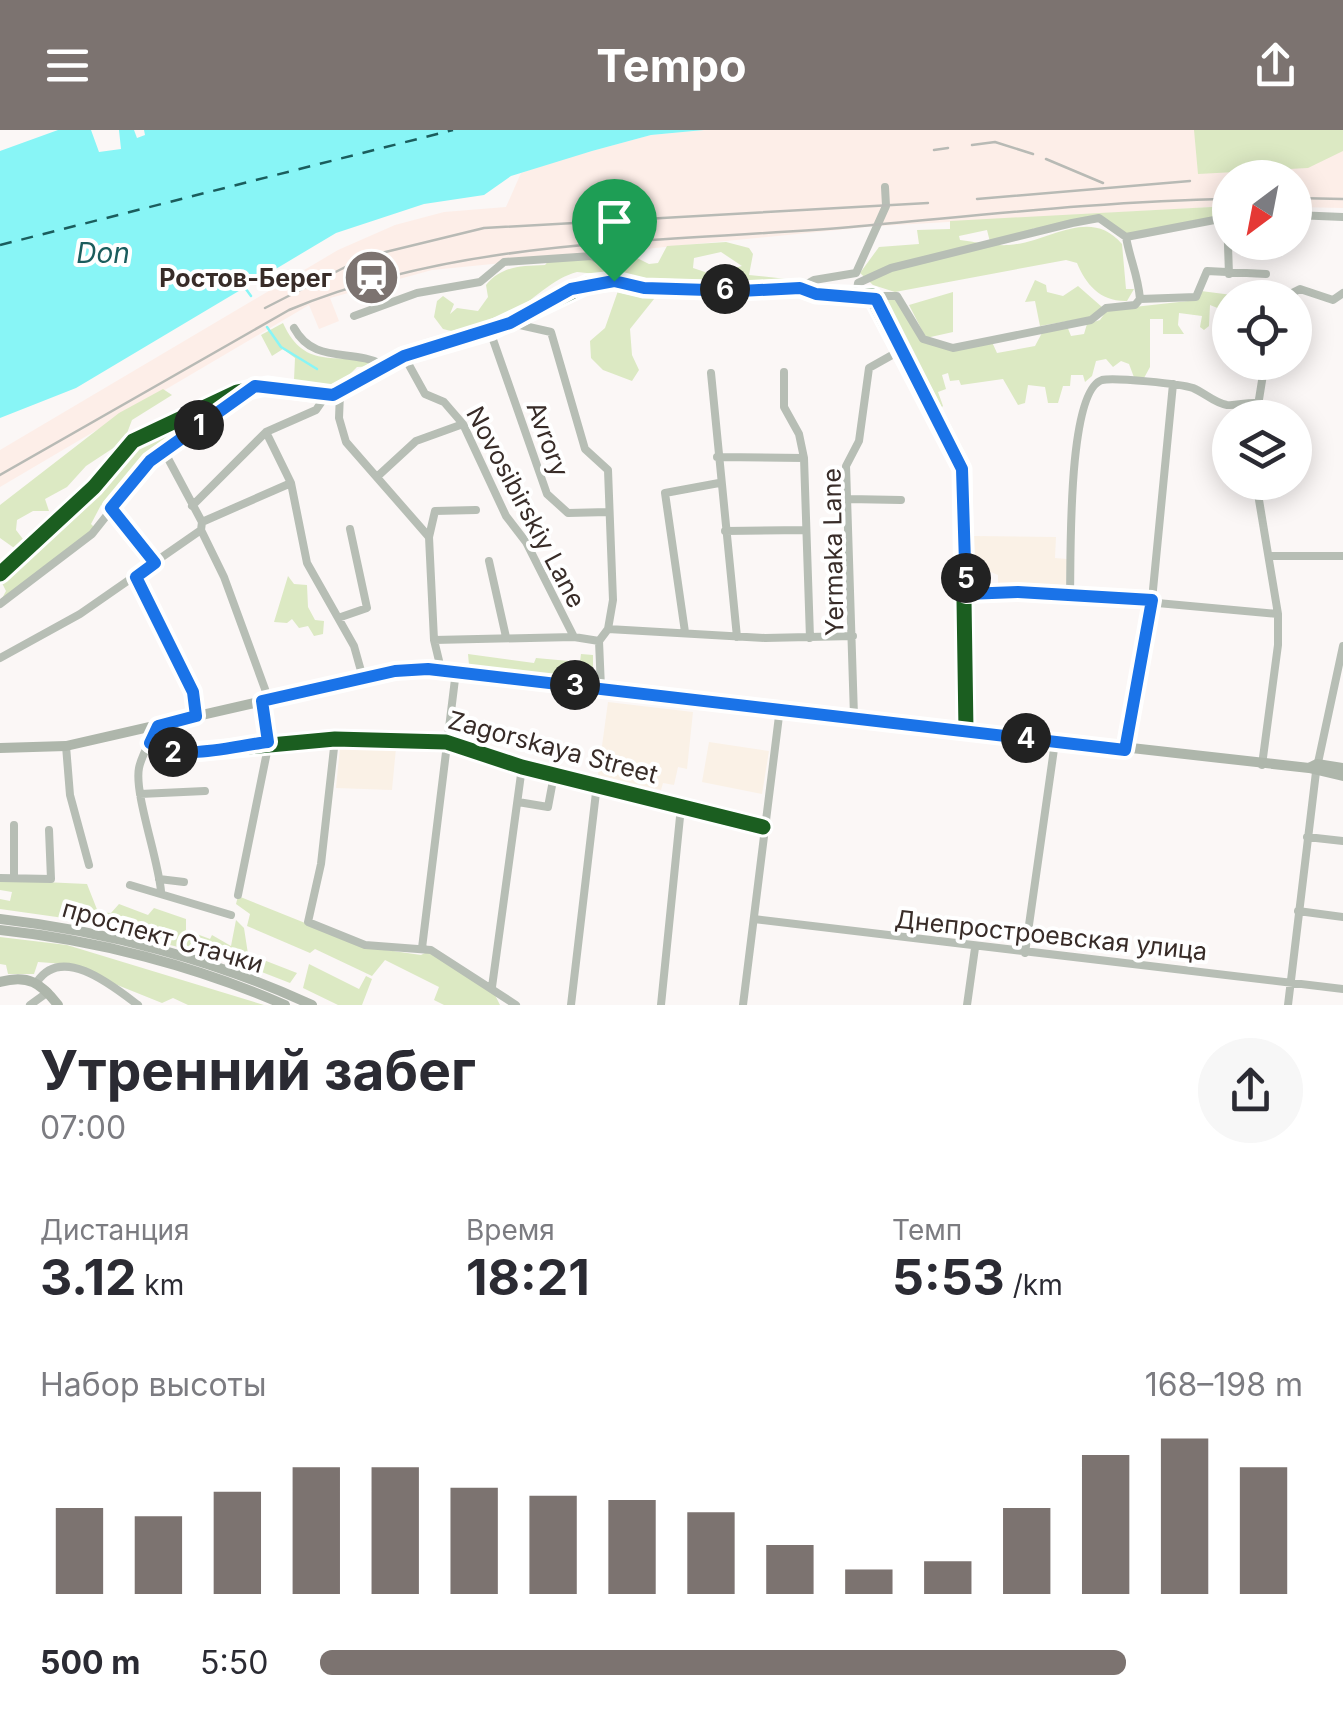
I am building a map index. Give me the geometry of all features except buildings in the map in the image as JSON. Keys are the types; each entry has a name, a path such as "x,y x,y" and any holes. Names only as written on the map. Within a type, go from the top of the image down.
{"main road":[{"path":"0,748 66,746 395,671 442,670 1262,765 1343,768"},
{"path":"1314,768 1343,776"},
{"name":"проспект Стачки","path":"0,919 113,938 248,978 312,1005"},
{"name":"проспект Стачки","path":"0,930 111,949 244,988 285,1005"},
{"path":"0,982 21,978 37,982 58,1005"}],"street":[{"path":"800,288 814,280 856,273 886,206 885,187"},
{"path":"1312,216 1342,218"},
{"path":"856,296 858,283 891,268 1072,223 1098,218 1126,237 1212,220"},
{"path":"1126,237 1130,259 1138,268 1140,299"},
{"path":"354,316 417,294 480,282 504,262 592,256 612,268 614,281"},
{"path":"1229,260 1229,274"},
{"path":"0,574 94,488 133,441 209,402 255,386 325,397 340,393 384,364 510,323 571,289 614,281 644,288 800,288 816,294 897,296 923,340 953,348 1092,320 1106,308 1134,305 1140,299 1196,296 1202,272 1266,274"},
{"path":"1312,293 1333,300 1343,293"},
{"path":"874,298 962,469 966,730"},
{"path":"510,323 551,332 585,449 608,470 614,600 608,629 599,642 601,688"},
{"path":"294,328 305,343 324,354 367,357 384,364"},
{"name":"Avrory","path":"490,331 547,494 568,513 608,512"},
{"name":"Yermaka Lane","path":"854,716 846,466 859,441 869,368 901,350"},
{"name":"Novosibirskiy Lane","path":"404,356 424,394 444,402 462,424 574,637"},
{"path":"784,372 784,407 799,434 804,458 810,638"},
{"path":"711,373 736,637"},
{"path":"1070,595 1077,438 1085,403 1102,380 1173,384 1195,389 1216,400"},
{"path":"1125,750 1152,600 1173,384"},
{"path":"0,604 79,546 141,470 255,386"},
{"path":"340,393 339,418 346,442 429,537"},
{"path":"192,506 266,432 316,410 325,397"},
{"path":"378,476 398,453 462,424"},
{"path":"266,432 291,483 307,563 354,646 363,678"},
{"path":"164,451 224,577 266,700 268,742 238,894"},
{"path":"717,457 804,458"},
{"path":"0,658 136,577 202,526 291,483"},
{"path":"686,632 665,493 719,483"},
{"path":"848,499 902,500"},
{"path":"1259,500 1278,614 1278,645 1262,765"},
{"path":"111,508 155,563"},
{"path":"442,670 434,640 429,537 435,511 476,510"},
{"path":"338,618 367,608 350,530"},
{"path":"726,531 806,530"},
{"path":"1269,556 1343,556"},
{"path":"489,561 506,637"},
{"path":"136,577 193,692 196,716"},
{"path":"966,594 1152,600 1278,614"},
{"path":"608,629 736,637 854,636"},
{"path":"434,640 574,637 599,642"},
{"path":"1288,1005 1314,768 1343,646"},
{"path":"422,948 456,671"},
{"path":"744,1005 780,708"},
{"path":"158,726 138,770 161,891"},
{"path":"336,739 321,864 308,922 365,945 422,948 516,1005"},
{"name":"Zagorskaya Street","path":"150,743 165,752 182,752 336,739 446,742 522,767 763,828"},
{"path":"1025,953 1056,742"},
{"path":"66,746 70,795 90,865"},
{"path":"492,987 522,767"},
{"path":"518,802 548,807 554,775"},
{"path":"571,1005 597,784"},
{"path":"140,794 206,791"},
{"path":"661,1005 681,807"},
{"path":"14,825 14,878"},
{"path":"0,878 51,879 49,830"},
{"path":"1307,838 1343,841"},
{"path":"160,879 184,882"},
{"path":"130,884 232,915"},
{"path":"1298,911 1343,917"},
{"name":"Днепростроевская улица","path":"754,920 1343,989"},
{"path":"967,1005 975,948"},
{"path":"37,982 49,969 68,966 101,980 138,1005"},
{"path":"30,1005 48,992"}],"shaded area":[{"path":"704,130 1343,130 1343,208 1312,207 1312,160 1212,160 1212,207 878,226 432,270 330,298 339,321 319,329 309,305 0,487 0,450 338,250 395,225 444,212 506,207 521,173 651,135"},
{"path":"973,536 1056,537 1055,558 1067,559 1066,591 998,588 998,575 986,570 981,561 974,561"},
{"path":"608,702 693,712 687,769 678,767 674,785 663,783 661,790 598,775"},
{"path":"709,742 769,751 762,794 702,782"},
{"path":"340,747 396,748 392,790 336,788"}],"green space":[{"path":"1194,130 1343,130 1343,151 1312,166 1312,160 1212,160 1212,173 1198,174"},
{"path":"1212,207 1212,220 1126,237 1098,218 1042,232 1034,228 1028,234 990,242 987,230 959,236 960,240 1009,245 1083,227 1110,233 1122,244 1126,289 1134,289 1127,301 1102,295 1090,285 1077,263 1066,260 895,292 873,285 860,273 879,247 919,244 917,230 950,229 950,221"},
{"path":"726,242 749,248 753,254 749,275 787,279 787,283 717,281 716,273 742,266 721,252 694,258 693,268 708,273 708,279 676,282 577,272 483,329 443,329 434,317 437,301 443,296 454,304 450,314 457,308 478,311 488,297 486,285 498,274 545,265 553,256 621,250 649,264 658,263 667,246"},
{"path":"1035,280 1046,285 1047,292 1063,296 1078,286 1102,307 1096,316 1040,326 1035,301 1025,302"},
{"path":"619,288 658,294 630,329 632,355 639,370 632,381 603,370 591,358 590,341 605,328"},
{"path":"1201,291 1212,292 1209,326 1204,330 1200,327 1202,316 1179,313 1178,325 1184,334 1163,334 1163,319 1150,319 1150,367 1144,378 1135,380 1129,364 1121,361 1113,367 1106,359 1096,361 1092,376 1085,382 1083,375 1071,375 1070,386 1063,386 1058,403 1048,403 1045,387 1028,385 1025,403 1018,405 1003,379 961,385 959,380 950,381 948,373 942,375 946,389 938,392 943,406 938,411 882,305 884,300 896,298 915,328 933,342 992,342 997,353 1035,346 1043,331 1067,326 1071,336 1084,334 1087,324 1100,320 1107,310 1197,300"},
{"path":"953,292 953,332 926,338 909,305"},
{"path":"283,323 292,339 313,355 378,366 357,367 350,374 351,383 327,393 316,391 294,380 295,358 283,349 272,356 261,335"},
{"path":"163,389 172,395 132,420 124,441 86,466 67,487 45,499 49,511 33,511 17,520 16,530 26,543 17,550 0,538 0,505 119,413"},
{"path":"242,394 182,432 130,479 108,510 101,505 91,524 95,528 0,602 6,591 0,579 116,471 138,443 148,443 158,432"},
{"path":"288,576 294,584 307,585 308,607 315,620 324,621 323,634 314,636 308,626 299,628 292,619 287,623 274,622"},
{"path":"468,654 534,663 536,658 580,662 581,654 593,655 593,679 469,665"},
{"path":"0,880 87,884 98,912 111,913 119,904 148,915 154,908 186,919 186,930 210,939 212,935 231,946 236,920 244,928 248,954 297,973 290,983 239,963 71,919 0,909 0,899 10,901 12,892 0,890"},
{"path":"238,896 365,947 421,955 429,951 492,989 500,1005 444,1005 434,1000 439,987 385,960 372,976 315,949 310,953 247,926 250,914 236,904"},
{"path":"0,937 67,945 264,1005 188,1005 173,998 162,1003 65,964 38,962 34,974 8,974 6,965 0,964"},
{"path":"309,964 359,989 366,976 372,979 362,1005 338,1005 303,988"}],"water":[{"name":"Don","path":"58,130 91,130 99,152 121,149 119,130 134,130 137,138 145,135 144,130 704,130 651,135 592,151 511,176 484,195 424,204 336,233 76,388 0,418 0,151"}],"waterway":[{"path":"243,285 251,296"},
{"path":"267,327 281,347 317,369"}],"ferry route":[{"path":"0,245 453,130"}],"railway":[{"path":"972,145 995,142 1033,154"},
{"path":"934,150 948,148"},
{"path":"1046,159 1103,183"},
{"path":"977,199 1190,181"},
{"path":"1312,198 1343,199"},
{"path":"0,475 289,310 356,286 425,268 566,247 1212,199"},
{"path":"265,308 365,257 484,228 928,203"}],"cycle path":[{"path":"0,574 94,487 133,441 237,392 267,386 333,395 404,356 490,331 588,284 615,281 644,288 740,291 800,288 816,294 872,296 962,469 966,730"},
{"path":"150,743 165,752 182,753 335,739 446,742 522,767 763,827"}],"place":[{"name":"Ростов-Берег","path":"371,278"}],"route":[{"path":"614,281 644,288 800,288 816,294 876,299 958,454 962,469 966,594 1018,592 1152,600 1125,750 428,669 395,671 262,701 268,742 182,752 165,752 150,743 158,726 196,716 193,692 136,577 155,563 111,508 150,461 255,386 282,387 325,397 340,393 384,364 510,323 571,289 614,281"}]}
